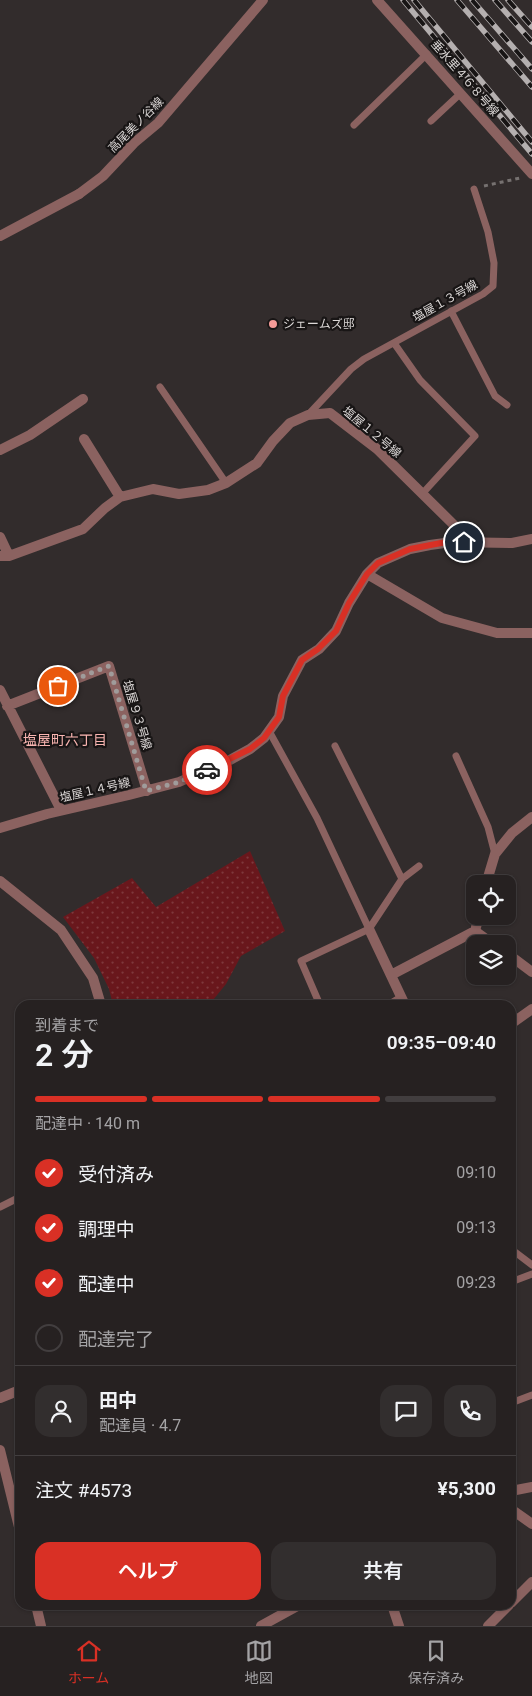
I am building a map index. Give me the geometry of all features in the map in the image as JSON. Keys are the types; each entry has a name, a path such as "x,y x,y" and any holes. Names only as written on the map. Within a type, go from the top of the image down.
{"street":[{"name":"高尾美ノ谷線","path":"0,236 79,194 103,176 134,143 158,123 263,0"},
{"name":"垂水里４６８号線","path":"377,0 461,93 527,176"},
{"path":"0,450 30,435 83,400"},
{"name":"塩屋１２号線","path":"5,556 83,530 105,508 120,497 153,489 179,494 189,493 208,490 226,483 257,464 273,441 290,423 308,415 330,413 377,449 454,525 477,541"},
{"path":"84,439 120,497"},
{"path":"0,537 5,556"},
{"name":"塩屋１４号線","path":"0,828 61,810 179,782 230,760 250,749 264,738 279,717 283,696 302,660 318,649 336,631 349,603 367,574 378,563 410,549 452,542 512,543 532,539"},
{"path":"367,574 442,618 497,633 532,633"},
{"name":"塩屋９３号線","path":"7,706 109,666 146,791"},
{"path":"0,690 61,810"},
{"path":"489,875 495,854 512,833 532,817"},
{"path":"0,881 61,930 93,978 100,1000"},
{"path":"476,931 477,925"},
{"path":"369,929 403,1000"},
{"path":"391,976 476,931"},
{"path":"476,931 482,935"},
{"path":"516,960 532,972"},
{"path":"516,1020 532,1009"},
{"path":"0,1398 15,1392"},
{"path":"0,1450 15,1511"},
{"path":"516,1490 532,1487"},
{"path":"516,1513 532,1524"},
{"path":"516,1598 532,1582"},
{"path":"37,1610 41,1626"},
{"path":"261,1626 289,1610"},
{"path":"394,1610 399,1626"},
{"path":"488,1626 504,1610"}],"lane":[{"path":"354,125 427,54"},
{"path":"431,121 461,93"},
{"name":"塩屋１３号線","path":"308,415 351,369 364,359 484,294 493,286 494,263 488,232 474,189"},
{"path":"451,311 495,396 507,406"},
{"path":"394,342 420,380 475,436 422,494"},
{"path":"160,387 226,483"},
{"path":"269,731 317,818 369,929"},
{"path":"336,746 402,879"},
{"path":"456,756 488,827 495,854"},
{"path":"318,1000 301,961 369,929 402,879 419,866"},
{"path":"0,1207 15,1200"},
{"path":"516,1253 532,1265"},
{"path":"516,1280 532,1274"},
{"path":"516,1402 532,1395"}],"path":[{"path":"474,189 527,176"}],"shaded area":[{"path":"250,851 285,931 241,956 226,984 213,1000 112,1000 109,989 94,958 63,917 132,878 156,907"}],"railway":[{"path":"403,0 532,154"},
{"path":"414,0 532,142"},
{"path":"457,0 532,87"},
{"path":"472,0 532,69"},
{"path":"495,0 532,42"},
{"path":"508,0 532,27"}],"way so far":[{"path":"58,686 109,666 146,791 179,782 207,770"}],"place":[{"name":"ジェームズ邸","path":"273,324"}],"district":[{"name":"塩屋町六丁目","path":"65,740"}],"route":[{"path":"207,770 250,749 264,738 279,717 283,696 302,660 318,649 336,631 349,603 367,574 378,563 410,549 441,543 464,542"}]}
